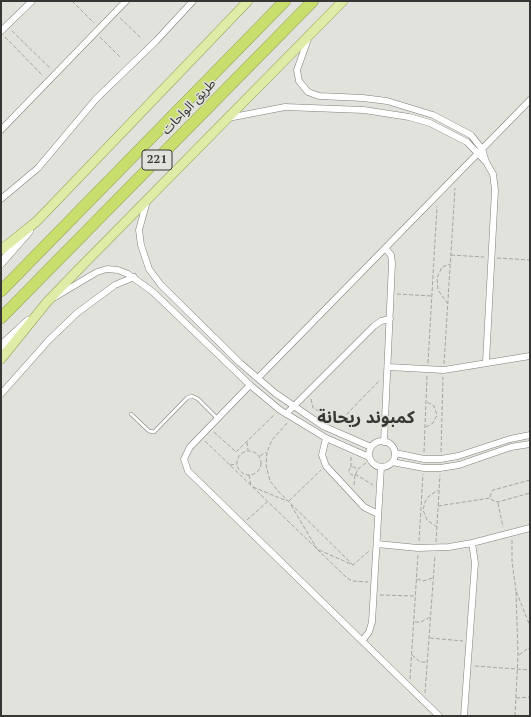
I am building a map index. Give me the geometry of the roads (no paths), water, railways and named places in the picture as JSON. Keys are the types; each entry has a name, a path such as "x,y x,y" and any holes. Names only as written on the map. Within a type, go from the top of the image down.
{"highway":[{"name":"طريق الواحات","path":"1,291 285,1"},
{"name":"طريق الواحات","path":"1,318 313,1"}],"main road":[{"path":"1,250 37,221 248,1"},
{"path":"1,359 47,302 343,1"}],"street":[{"path":"2,34 7,26 32,1"},
{"path":"1,130 126,1"},
{"path":"1,199 38,168 96,99 156,41 193,1"},
{"path":"311,32 297,70 299,81 308,92 319,96 363,98 387,101 433,115 471,135 482,149 486,162 493,174 495,190 486,362"},
{"path":"258,378 482,149 528,108 530,100"},
{"path":"227,118 293,107 364,110 409,117 430,123 467,142 486,162"},
{"path":"430,123 433,115"},
{"path":"148,199 139,230 141,245 149,269 161,285 240,363 294,407 334,431 371,447"},
{"path":"1,263 37,221"},
{"path":"384,442 392,259 385,248"},
{"path":"1,346 47,302 97,272 107,269 118,270 134,277 153,292 197,333 233,370 289,416 326,438 369,459 375,465 381,467 388,466 392,462 395,453"},
{"path":"1,394 54,335 77,313 115,285 134,277"},
{"path":"289,416 294,407 377,323 390,319"},
{"path":"197,333 203,327"},
{"path":"388,370 444,370 530,356"},
{"path":"233,370 240,363"},
{"path":"250,385 186,452 185,465 188,471 439,716"},
{"path":"369,459 371,447 377,442 384,442 390,445 395,453 424,459 441,459 458,456 510,439 530,435"},
{"path":"326,438 322,449 326,466 368,509 378,514"},
{"path":"392,462 424,468 440,468 458,465 505,449 530,444"},
{"path":"362,641 371,627 381,467"},
{"path":"377,544 418,548 436,548 472,543 530,528"},
{"path":"464,716 475,563 472,543"}],"lane":[{"path":"131,414 149,431 154,432 187,398 192,396 198,398 217,418"}],"district":[{"name":"كمبوند ريحانة","path":"366,418"}]}
